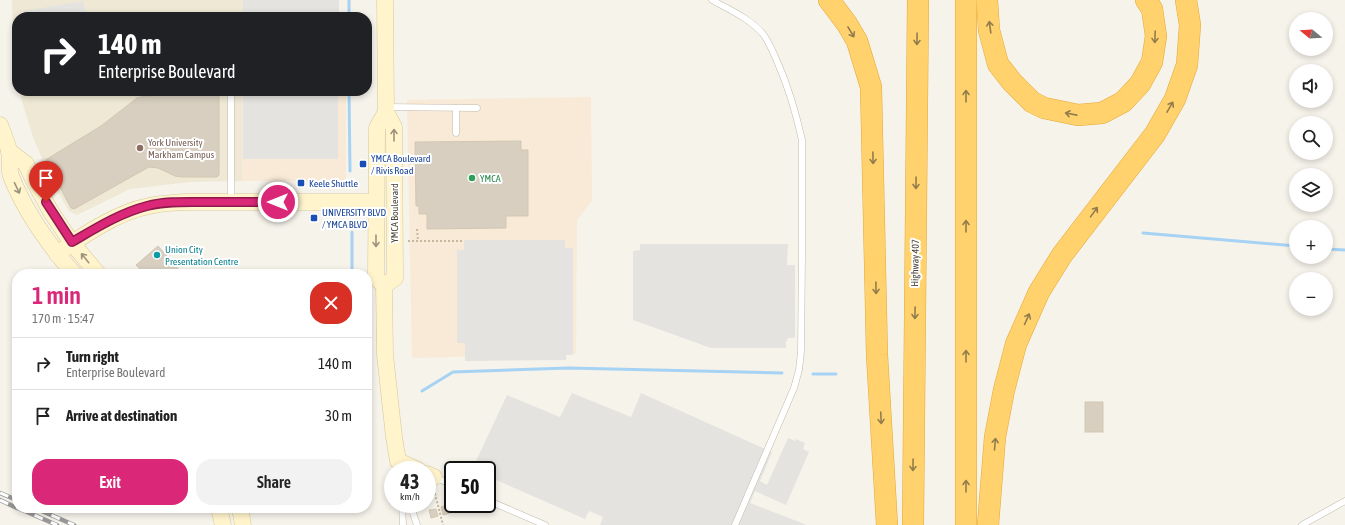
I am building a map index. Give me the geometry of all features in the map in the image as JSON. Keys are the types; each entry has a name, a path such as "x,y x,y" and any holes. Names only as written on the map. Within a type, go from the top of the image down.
{"highway":[{"path":"829,0 847,24 857,41 871,87 877,355 887,525"},
{"name":"Highway 407","path":"913,525 918,0"},
{"path":"966,0 966,525"},
{"path":"987,0 989,30 998,64 1012,82 1032,102 1044,108 1078,115 1102,113 1123,102 1140,84 1152,62 1156,36 1152,9 1146,0"},
{"path":"988,525 995,437 1004,390 1016,344 1039,292 1062,255 1155,134 1175,99 1187,65 1190,25 1186,0"}],"main road":[{"name":"YMCA Boulevard","path":"384,286 395,278 394,127 386,110 385,0"},
{"name":"YMCA Boulevard","path":"386,110 377,128 376,277 384,286 385,355 394,437 398,461"},
{"path":"0,125 9,151 10,174 34,221 56,254 70,269"},
{"path":"9,151 26,164 51,212 72,242 94,269"},
{"path":"56,254 72,242 108,222 131,211 147,206 172,203 376,202"},
{"path":"220,513 223,525"},
{"path":"241,513 243,525"}],"lane":[{"path":"712,0 743,17 763,34 773,51 784,77 796,111 802,140 802,325 799,370 794,388 735,525"},
{"path":"231,96 232,202"},
{"path":"456,108 456,133"},
{"path":"386,110 476,108"},
{"path":"1302,525 1345,501"},
{"path":"496,504 536,523 545,525"},
{"path":"402,513 403,525"},
{"path":"413,513 417,525"}],"path":[{"path":"417,229 418,241"},
{"path":"407,241 463,241"},
{"path":"436,498 443,525"}],"shaded area":[{"path":"12,0 243,0 243,12 12,12"},
{"path":"243,0 339,0 339,12 243,12"},
{"path":"83,1 85,10 88,12 24,12"},
{"name":"York University Markham Campus","path":"21,96 243,96 242,181 190,182 130,189 77,215 69,211 52,182 33,137"},
{"path":"243,96 346,96 346,181 242,181"},
{"path":"243,96 338,96 338,159 243,159"},
{"path":"591,97 592,201 577,220 576,354 412,358 407,100"},
{"path":"464,240 565,240 565,248 573,248 573,355 566,355 566,360 465,361 465,343 457,343 457,250 464,250"},
{"path":"640,244 788,244 787,265 795,265 795,338 788,338 786,348 711,348 633,320 633,251 640,250"},
{"path":"572,393 631,417 641,393 772,452 760,481 767,485 788,438 795,441 796,439 805,443 803,449 809,452 786,505 755,491 750,503 807,525 600,525 603,517 589,511 585,519 496,480 496,461 476,461 507,395 560,417"}],"building":[{"path":"145,96 219,96 219,175 217,177 182,177 175,176 158,168 149,167 74,209 71,208 46,161 47,159 101,126 137,98"},
{"name":"YMCA","path":"521,141 521,150 528,150 528,216 506,216 506,228 427,229 427,214 419,214 419,206 416,206 415,142"},
{"name":"Union City Presentation Centre","path":"158,246 178,269 140,269 136,265"},
{"path":"1085,402 1103,402 1103,432 1085,432"},
{"path":"444,506 444,513 450,513 443,515 441,507"},
{"path":"436,509 438,516 431,518 430,513 436,513"}],"waterway":[{"path":"349,0 349,12"},
{"path":"349,96 350,171"},
{"path":"352,232 352,269"},
{"path":"1143,233 1289,245"},
{"path":"1333,249 1345,250"},
{"path":"422,391 453,372 568,368 782,373"},
{"path":"813,374 836,374"}],"railway":[{"path":"0,493 12,498"},
{"path":"0,500 12,506"},
{"path":"29,513 57,525"},
{"path":"46,513 74,525"}],"place":[{"name":"York University Markham Campus","path":"140,148"},
{"name":"YMCA Boulevard / Rivis Road","path":"363,164"},
{"name":"YMCA","path":"472,178"},
{"name":"Keele Shuttle","path":"301,183"},
{"name":"UNIVERSITY BLVD / YMCA BLVD","path":"314,218"},
{"name":"Union City Presentation Centre","path":"157,255"}],"route":[{"path":"46,202 51,212 72,242 108,222 131,211 147,206 185,202 278,202"}]}
